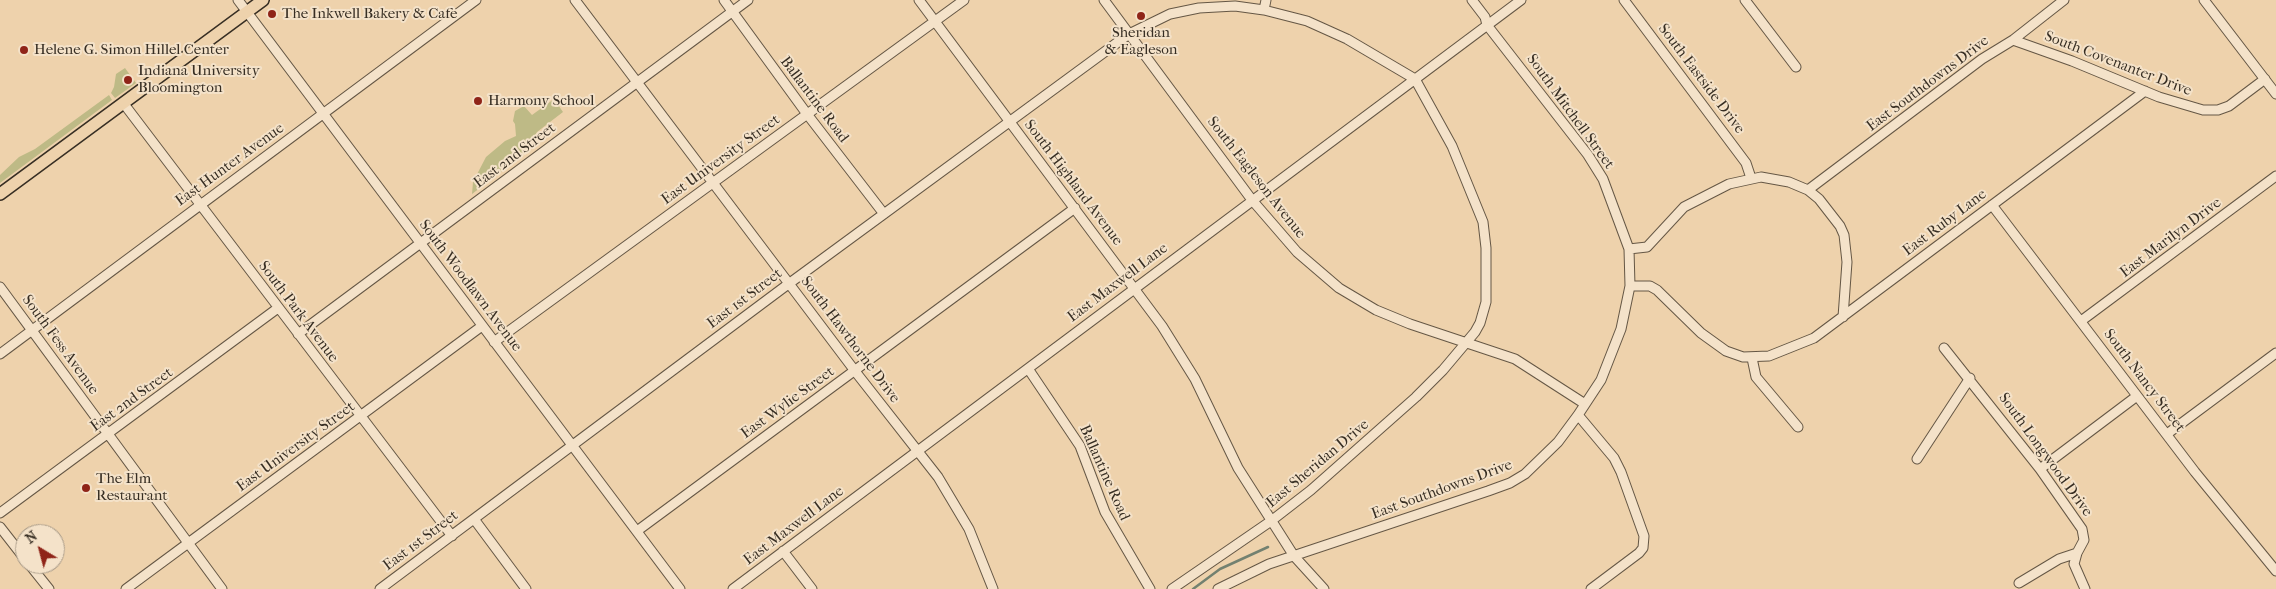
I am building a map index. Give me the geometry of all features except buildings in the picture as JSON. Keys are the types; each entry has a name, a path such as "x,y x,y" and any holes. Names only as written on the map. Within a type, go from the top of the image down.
{"main road":[{"path":"0,194 263,0"}],"street":[{"name":"South Woodlawn Avenue","path":"238,0 680,589"},
{"path":"459,0 465,8"},
{"name":"East Hunter Avenue","path":"0,354 199,204 476,0"},
{"name":"South Hawthorne Drive","path":"575,0 790,283 854,371 938,477 969,529 993,589"},
{"name":"Ballantine Road","path":"724,0 807,114 884,214"},
{"name":"East 2nd Street","path":"298,334 748,0"},
{"name":"South Highland Avenue","path":"919,0 1162,326 1195,379 1238,468 1294,556 1324,589"},
{"name":"East University Street","path":"494,342 964,0"},
{"name":"South Eagleson Avenue","path":"1104,0 1252,200 1297,252 1339,288 1376,310 1515,359 1585,404"},
{"path":"1264,10 1266,0"},
{"name":"South Mitchell Street","path":"1472,0 1485,17 1487,25 1588,155 1603,179 1629,249 1630,286"},
{"name":"East Maxwell Lane","path":"733,589 916,451 1029,370 1134,288 1521,0"},
{"name":"South Eastside Drive","path":"1624,0 1746,162 1751,178"},
{"path":"1745,0 1796,67"},
{"name":"East Southdowns Drive","path":"1808,190 1982,59 2013,40 2064,0"},
{"path":"2204,0 2276,94"},
{"name":"East 1st Street","path":"380,589 790,283 1129,34 1158,18 1183,10 1235,6 1264,10 1307,21 1327,29 1415,79"},
{"name":"South Covenanter Drive","path":"2013,40 2072,61 2145,91 2203,110 2218,110 2229,106 2265,79"},
{"name":"East Sheridan Drive","path":"1172,589 1271,521 1311,490 1430,384 1467,343 1480,323 1486,302 1487,276 1484,230 1472,191 1452,146 1415,79"},
{"name":"East Ruby Lane","path":"1752,358 1769,356 1814,338 2145,91"},
{"name":"South Park Avenue","path":"124,104 452,536"},
{"name":"East Marilyn Drive","path":"2081,321 2276,176"},
{"path":"1629,249 1647,247 1676,215 1693,201 1729,184 1751,178 1781,180 1808,190 1830,212 1840,226 1844,235 1847,262 1843,317"},
{"name":"South Nancy Street","path":"1992,205 2166,434 2276,571"},
{"name":"East Wylie Street","path":"637,531 1075,208"},
{"path":"1630,286 1650,286 1658,290 1675,310 1716,344 1734,355 1752,358 1756,377 1798,427"},
{"name":"East Southdowns Drive","path":"1218,589 1269,564 1517,480 1544,458 1578,415 1600,380 1617,342 1630,286"},
{"name":"South Fess Avenue","path":"0,287 222,589"},
{"name":"East 2nd Street","path":"0,513 278,308"},
{"name":"East University Street","path":"126,589 482,326"},
{"name":"South Longwood Drive","path":"1944,348 1970,378 2040,469 2084,533 2084,540 2074,564 2085,589"},
{"path":"2166,434 2276,353"},
{"name":"Ballantine Road","path":"1029,370 1080,446 1105,512 1150,589"},
{"path":"1917,459 1970,378"},
{"path":"2040,469 2137,396"},
{"path":"1578,415 1614,458 1643,530 1643,548 1591,589"},
{"path":"474,519 526,589"},
{"path":"0,527 15,546"},
{"path":"783,551 812,589"},
{"path":"2019,582 2059,559 2077,553"},
{"path":"37,574 49,589"}],"shaded area":[{"path":"125,68 136,83 115,98 111,93 116,74"},
{"path":"109,95 112,100 0,183 0,175 19,157 35,149"},
{"path":"554,99 563,112 537,132 523,155 472,194 473,182 486,157 505,141 516,136 513,121 515,111 524,106 532,115"}],"waterway":[{"path":"1193,589 1220,569 1268,547"}],"place":[{"name":"The Inkwell Bakery & Cafe","path":"272,14"},
{"name":"Sheridan & Eagleson","path":"1141,16"},
{"name":"Helene G. Simon Hillel Center","path":"24,50"},
{"name":"Indiana University Bloomington","path":"128,80"},
{"name":"Harmony School","path":"478,101"},
{"name":"The Elm Restaurant","path":"86,488"}]}
